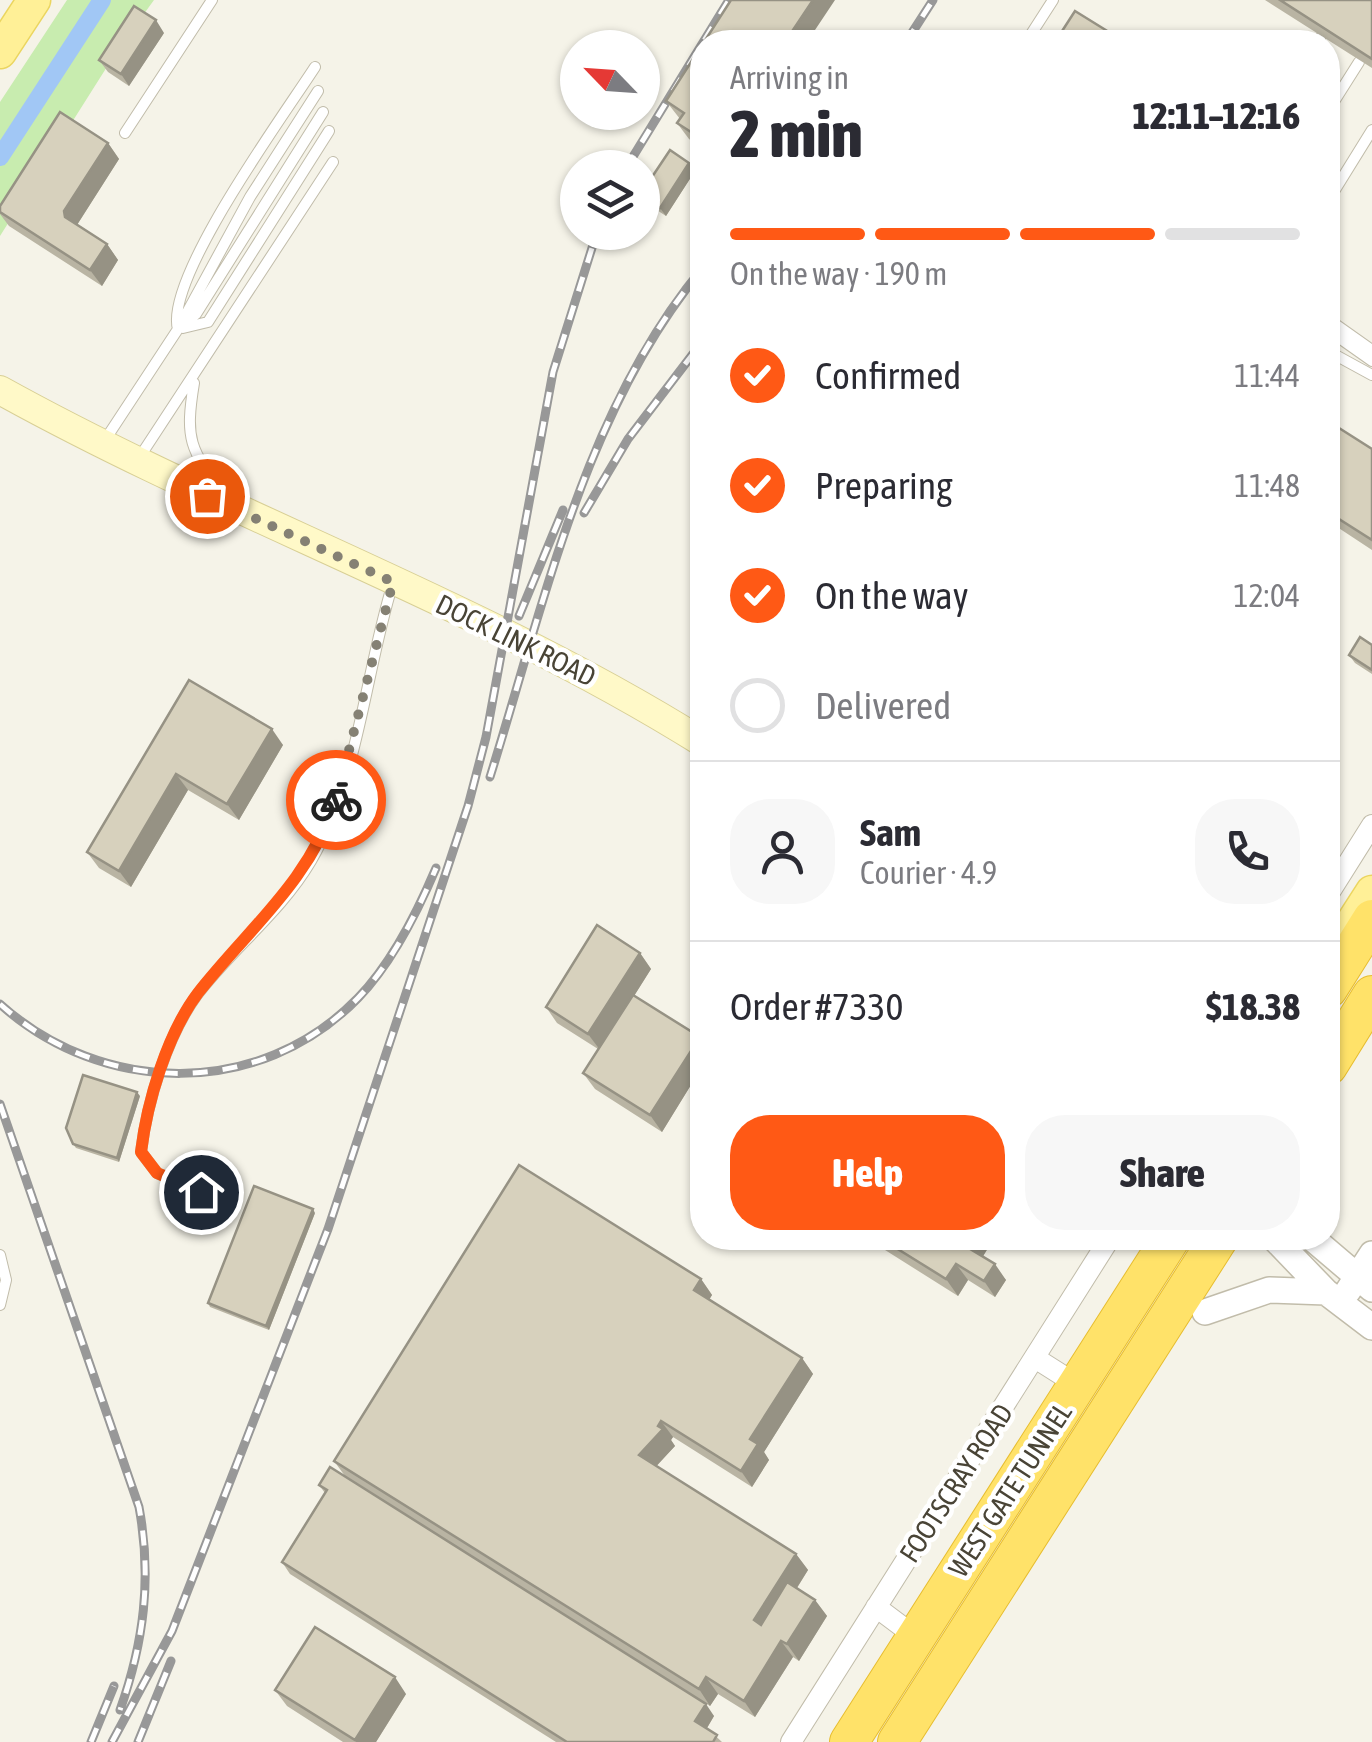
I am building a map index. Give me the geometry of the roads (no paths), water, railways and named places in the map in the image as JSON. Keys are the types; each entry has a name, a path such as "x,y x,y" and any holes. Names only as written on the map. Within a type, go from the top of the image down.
{"highway":[{"path":"1340,971 1372,919"},
{"path":"1340,1047 1372,995"},
{"path":"1340,1072 1372,1032"},
{"name":"WEST GATE TUNNEL","path":"849,1728 1163,1250"},
{"name":"WEST GATE TUNNEL","path":"897,1742 1211,1250"}],"main road":[{"path":"0,52 34,0"},
{"name":"DOCK LINK ROAD","path":"0,390 102,446 242,513 532,644 690,735"},
{"path":"1340,943 1372,892"},
{"name":"FOOTSCRAY ROAD","path":"849,1728 904,1628 1146,1250"}],"street":[{"path":"1340,875 1372,825"},
{"path":"1340,920 1372,892"},
{"name":"FOOTSCRAY ROAD","path":"791,1742 1103,1250"},
{"path":"1286,1250 1333,1298 1372,1327"},
{"path":"1326,1250 1364,1283"},
{"path":"1206,1312 1269,1290 1333,1298 1364,1283 1372,1254"},
{"path":"1036,1358 1065,1377"},
{"path":"876,1607 904,1628"}],"lane":[{"path":"125,133 212,0"},
{"path":"1034,30 1053,0"},
{"path":"1340,92 1359,62"},
{"path":"178,329 173,312 208,236 315,67"},
{"path":"102,446 178,329 250,196 318,91"},
{"path":"178,329 196,314 324,112"},
{"path":"1340,182 1372,130"},
{"path":"178,329 208,322 330,131"},
{"path":"136,462 333,162"},
{"path":"1340,327 1372,350"},
{"path":"1340,338 1372,361"},
{"path":"1340,358 1372,376"},
{"path":"194,377 190,442 197,461 242,513"},
{"path":"201,1192 157,1173 141,1152 161,1074 181,1022 198,993 286,896 320,843 355,733 393,582"},
{"path":"0,1255 6,1280 0,1305"}],"waterway":[{"path":"0,157 102,0"}],"railway":[{"path":"711,30 729,0"},
{"path":"914,30 933,0"},
{"path":"637,150 690,64"},
{"path":"112,1742 172,1631 328,1229 468,806 486,737 553,372 591,250"},
{"path":"490,777 550,578 597,447 627,384 661,325 690,285"},
{"path":"584,513 628,439 690,358"},
{"path":"519,616 563,510"},
{"path":"0,1004 41,1034 85,1056 132,1069 180,1073 229,1069 275,1054 319,1031 358,998 403,937 436,868"},
{"path":"0,1104 139,1507 145,1559 143,1610 135,1660 120,1710"},
{"path":"138,1742 171,1661"},
{"path":"91,1742 114,1686"}]}
